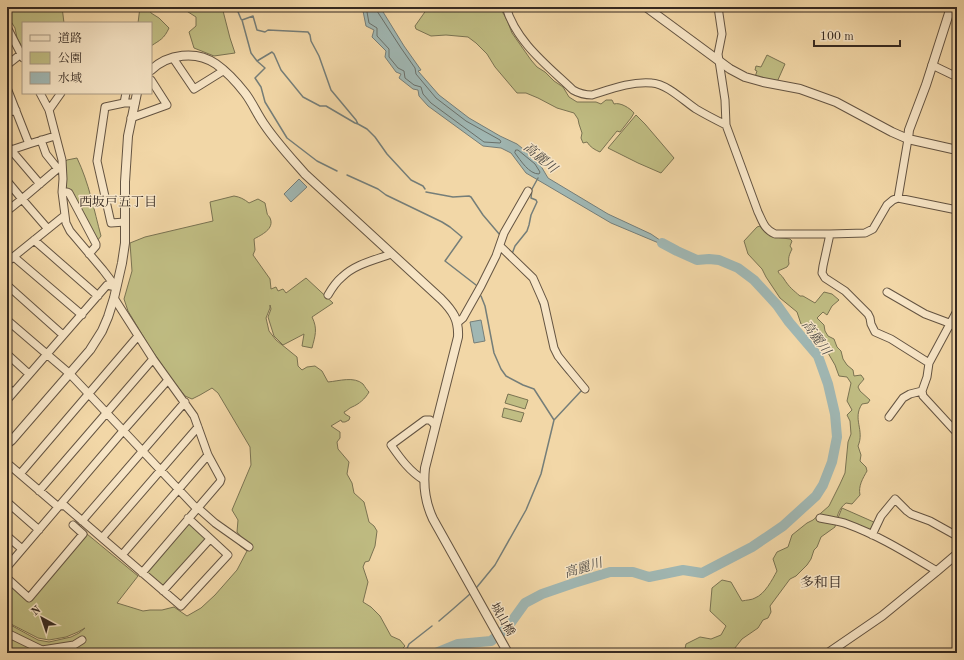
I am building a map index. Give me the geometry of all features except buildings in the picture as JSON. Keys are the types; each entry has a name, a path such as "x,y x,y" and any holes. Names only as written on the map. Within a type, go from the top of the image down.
{"street":[{"path":"506,7 515,28 528,47 573,90 580,94 592,95 630,84 660,84 697,110 726,125"},
{"path":"646,7 730,69 745,77 800,89 836,102 908,139 957,150"},
{"path":"718,7 722,34 718,54 725,100 726,125 758,212 764,226 769,231 775,234 865,233 873,229 887,205 898,198 957,210"},
{"path":"898,198 909,130 951,7"},
{"path":"7,27 22,56 7,64"},
{"path":"152,69 173,58 189,56 207,59 216,64 245,93 264,125 305,174 446,304 453,313 457,323 467,312 496,256 504,233 528,192"},
{"path":"173,58 194,89 223,71"},
{"path":"932,64 957,77"},
{"path":"131,118 167,105 152,82"},
{"path":"7,88 29,144"},
{"path":"41,94 49,110 62,160 60,167 64,216 66,223 70,231 116,287"},
{"path":"49,110 60,94"},
{"path":"124,103 126,94"},
{"path":"7,444 90,350 108,317 114,298 125,243 125,182 127,145 129,127 137,94"},
{"path":"125,222 111,223 97,161 106,107 124,103 135,103"},
{"path":"7,113 16,110"},
{"path":"40,184 9,148 55,136"},
{"path":"41,140 44,152 60,167"},
{"path":"7,211 60,167"},
{"path":"7,181 48,229"},
{"path":"62,192 69,193 96,244 89,254"},
{"path":"7,262 64,216"},
{"path":"830,234 822,273 825,278 845,290 868,314 870,324 875,332 891,339 929,363"},
{"path":"34,240 98,296"},
{"path":"500,246 533,278 544,303 554,348 558,356 585,389"},
{"path":"328,294 342,276 349,271 365,263 391,254"},
{"path":"14,257 82,315"},
{"path":"7,285 63,335"},
{"path":"7,400 107,285 116,287"},
{"path":"887,292 926,314 950,323 957,328"},
{"path":"114,298 152,359 194,416 208,455 221,479 142,573"},
{"path":"957,311 929,363 927,377 922,391 923,396 957,433"},
{"path":"7,320 70,374 197,509 249,546"},
{"name":"城山橋","path":"457,323 458,337 425,468 424,480 426,500 428,510 508,653"},
{"path":"20,474 138,336"},
{"path":"7,354 29,374"},
{"path":"39,491 152,359"},
{"path":"7,567 39,530 61,509 123,431 168,380"},
{"path":"7,387 13,393"},
{"path":"889,416 903,398 910,394 922,391"},
{"path":"82,521 184,402"},
{"path":"424,480 411,470 391,445 425,420 430,420 435,426"},
{"path":"102,538 198,427"},
{"path":"122,555 208,455"},
{"path":"7,463 61,509"},
{"path":"872,534 881,516 894,499 911,514 930,521 957,536"},
{"path":"7,502 39,530"},
{"path":"61,509 65,506 181,606 228,555 188,518"},
{"path":"820,518 846,524 872,534 937,571"},
{"path":"7,578 29,598 83,534 73,525"},
{"path":"7,536 22,550"},
{"path":"163,592 210,539"},
{"path":"828,653 882,616 957,554"},
{"path":"7,633 42,650 74,646 82,640"}],"green space":[{"path":"7,7 62,7 64,22 22,22 22,46 17,38 15,28 7,15"},
{"path":"140,7 148,7 151,13 159,18 169,28 163,37 152,45 152,22 138,22"},
{"path":"178,7 222,7 235,53 214,56 194,48 189,32 196,26 196,17 185,10 178,9"},
{"path":"430,7 500,7 512,33 531,60 537,67 563,87 569,97 577,102 596,102 601,104 606,100 612,100 614,104 625,106 634,113 620,132 617,131 600,152 596,150 587,142 583,143 578,119 574,113 557,108 526,93 517,93 495,67 487,54 468,37 446,35 431,36 416,29 415,26"},
{"path":"767,55 785,64 777,82 755,77 757,71 755,70 756,66 761,67"},
{"path":"636,115 674,158 661,173 608,148"},
{"path":"77,158 88,187 101,236 97,241 66,188 65,162 67,160"},
{"path":"234,196 242,198 249,203 258,199 265,203 271,225 260,236 254,239 255,250 253,255 270,279 271,289 276,287 278,291 283,289 286,293 306,278 333,303 312,317 314,321 315,336 312,348 302,346 304,334 283,345 274,336 268,317 271,309 270,305 266,318 269,331 276,340 297,357 298,366 302,370 307,367 315,366 322,371 328,382 355,380 363,384 369,392 359,403 344,412 350,417 349,420 342,422 341,420 331,426 340,432 340,438 337,442 338,449 349,462 347,474 352,483 354,493 364,502 369,522 377,531 375,546 369,561 365,562 363,567 368,582 363,602 371,607 380,616 391,636 400,640 405,646 398,653 7,653 7,623 38,640 49,642 71,637 85,628 66,637 49,640 38,638 7,622 7,581 29,601 87,534 138,576 117,603 143,611 162,610 174,607 187,616 201,608 215,595 237,570 247,551 239,545 242,538 237,532 238,520 232,510 251,465 250,447 218,393 212,388 192,399 185,396 149,346 128,311 124,299 132,271 130,243 145,237 213,221 210,202"},
{"path":"760,226 769,235 790,239 792,241 790,246 792,249 789,256 789,264 787,267 778,271 793,290 800,296 803,296 815,303 824,292 832,294 839,300 832,306 827,315 823,312 817,318 824,325 828,336 834,339 837,347 841,351 843,359 853,370 854,376 861,375 864,379 858,387 860,391 870,400 868,403 862,404 859,409 858,420 860,440 858,446 861,455 860,461 866,467 867,471 860,485 860,495 852,504 846,503 841,508 835,527 821,537 807,565 796,576 790,579 770,606 771,612 768,618 763,620 758,628 742,639 731,653 684,653 686,644 700,637 711,639 721,635 726,626 710,611 712,588 722,580 731,582 742,601 754,599 759,596 768,586 777,571 773,559 777,552 788,547 792,535 829,506 845,473 848,442 851,434 850,421 847,415 852,410 847,401 851,383 847,377 839,376 835,365 824,346 810,330 801,324 797,312 780,298 762,269 748,254 744,241 757,227"},
{"path":"508,394 528,400 525,409 505,403"},
{"path":"504,408 524,413 521,422 502,417"},
{"path":"842,508 876,523 871,533 838,518"},
{"path":"190,524 205,537 205,539 163,587 147,574 147,572"}],"water":[{"name":"高麗川","path":"364,7 380,7 421,70 418,71 439,95 469,118 517,144 538,161 548,178 608,214 651,234 673,249 611,223 526,173 511,153 501,148 483,146 428,106 419,96 418,90 413,89 399,78 401,74 396,72 385,57 386,51 372,37 374,30 366,26 363,11"},
{"path":"299,179 307,187 291,202 284,194"},
{"path":"481,320 485,341 474,343 470,322"}],"waterway":[{"path":"236,7 242,20 253,16 257,30 265,32 268,30 308,32 319,56 331,90 358,124 367,129 375,137 387,154 411,180 423,186 425,189"},
{"path":"242,20 251,53 265,68 255,78 261,87 265,102 287,138 317,161 337,171"},
{"path":"257,61 272,52 281,70 303,97 320,106 326,106 358,124"},
{"path":"347,175 442,222 462,237 445,261 476,285"},
{"path":"512,254 515,246 527,231 531,215 537,202 531,198 532,189 538,178"},
{"path":"426,192 453,197 471,197 483,215 500,235"},
{"name":"高麗川","path":"436,653 458,644 491,641 507,628 525,603 542,594 610,572 633,572 649,577 683,570 702,573 752,547 783,526 816,496 823,485 832,462 837,437 835,414 828,384 818,356 789,322 777,305 754,280 738,268 719,260 697,260 662,243"},
{"path":"481,296 485,306 494,353 501,369 506,376 534,389 554,420"},
{"path":"539,301 542,309"},
{"path":"558,362 567,373"},
{"path":"477,587 495,565 526,510 541,474 554,420 582,390 581,389"},
{"path":"439,621 470,594"},
{"path":"405,653 409,644 432,626"}],"district":[{"name":"西坂戸五丁目","path":"118,201"},
{"name":"多和目","path":"821,582"}]}
